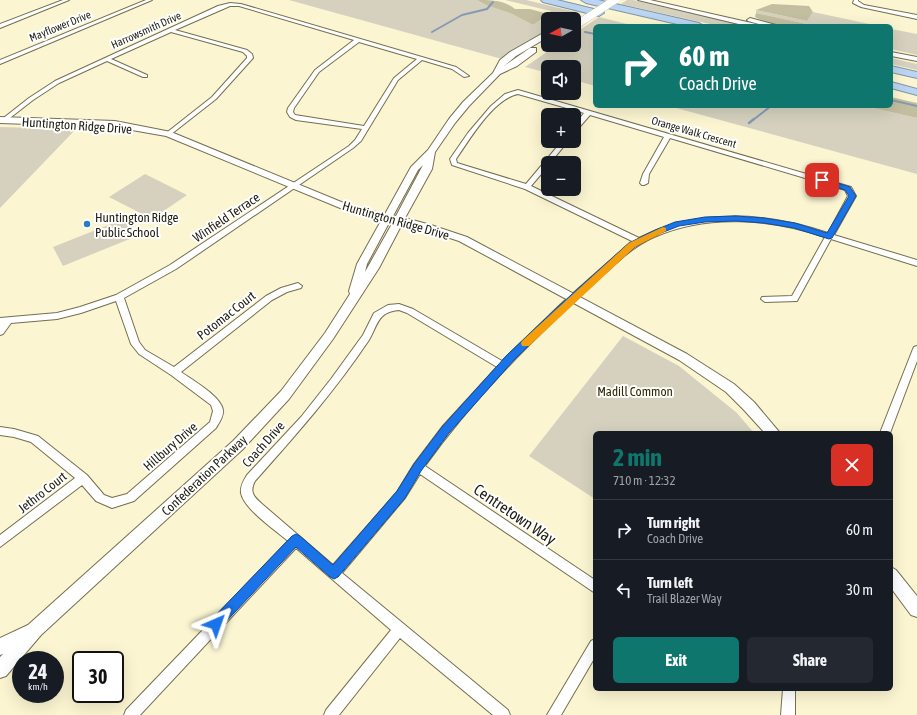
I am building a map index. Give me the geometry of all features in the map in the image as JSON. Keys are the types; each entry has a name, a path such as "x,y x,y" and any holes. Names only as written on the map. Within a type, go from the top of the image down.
{"highway":[{"path":"546,0 647,24"},
{"path":"586,0 691,24"},
{"path":"893,69 917,75"},
{"path":"893,82 917,88"},
{"path":"893,86 917,92"}],"street":[{"path":"0,26 67,0"},
{"name":"Mayflower Drive","path":"2,60 150,0"},
{"path":"581,18 604,0"},
{"path":"581,20 615,0"},
{"path":"641,0 747,24"},
{"path":"660,0 765,24"},
{"path":"856,0 855,2 863,6 917,17"},
{"name":"Harrowsmith Drive","path":"2,120 45,89 106,59 220,7 234,4 454,68 466,76"},
{"path":"168,134 214,98 250,55 245,51 171,30"},
{"name":"Confederation Parkway","path":"351,302 362,264 414,169 431,152 466,104 496,74 503,62 513,54 541,38"},
{"path":"358,40 317,71 291,108 290,112 292,116 296,118 366,128"},
{"name":"Confederation Parkway","path":"496,74 514,64 524,55 541,46"},
{"path":"893,54 917,60"},
{"path":"106,59 145,76"},
{"name":"Winfield Terrace","path":"4,321 57,316 81,310 119,297 173,267 351,147 358,141 396,79 420,59"},
{"name":"Orange Walk Crescent","path":"638,241 527,187 476,170 460,167 454,164 453,159 466,140 491,110 511,92 518,92 848,189 852,196 829,236"},
{"path":"581,122 588,113"},
{"name":"Huntington Ridge Drive","path":"2,120 115,124 168,134 348,208 427,227 478,246 683,357 730,388 749,406 771,431"},
{"path":"644,183 646,174 668,136"},
{"path":"527,187 559,148"},
{"name":"Confederation Parkway","path":"0,670 35,629 243,440 285,395 304,371 375,265 427,169 431,152"},
{"path":"334,573 401,495 445,430 503,366 564,306 574,299 638,241 678,224 705,219 736,218 764,220 795,226 917,263"},
{"path":"765,300 794,299 829,236"},
{"name":"Potomac Court","path":"174,372 269,298 284,290 298,286"},
{"name":"Hillbury Drive","path":"0,431 14,433 34,439 83,478 100,498 112,503 130,498 213,426 218,414 218,408 214,402 174,372 142,352 135,344 119,297"},
{"name":"Coach Drive","path":"503,366 410,311 399,307 388,308 376,315 366,337 334,382 304,420 251,478 246,486 247,497 258,508 398,629 503,715"},
{"path":"0,332 4,321"},
{"path":"886,431 917,349"},
{"name":"Centretown Way","path":"418,468 593,586"},
{"name":"Jethro Court","path":"0,542 83,478"},
{"path":"131,715 296,540"},
{"path":"894,583 917,609"},
{"name":"Confederation Parkway","path":"0,647 35,629"},
{"path":"331,715 398,629"},
{"path":"554,715 593,647"},
{"path":"788,715 789,691"}],"green space":[{"path":"289,0 477,0 486,5 512,14 533,25 541,19 541,34 502,59"},
{"path":"505,0 526,0 576,12 550,12 551,11"},
{"path":"627,0 633,0 739,24 710,24 621,4"},
{"path":"756,10 807,21 813,12 870,24 807,24 756,13"},
{"path":"599,17 627,24 593,24 593,85 581,82 581,60 541,60 541,71 525,67 547,52 581,52 581,29"},
{"path":"893,29 917,34 917,55 893,49"},
{"path":"893,58 917,64 917,70 893,64"},
{"path":"676,108 873,108 917,118 917,174"},
{"path":"0,127 76,129 0,208"},
{"path":"145,174 187,195 152,219 109,197"},
{"path":"126,218 137,236 63,266 53,247"},
{"name":"Madill Common","path":"623,336 679,366 737,413 752,431 593,431 593,498 529,456"}],"shaded area":[{"path":"477,0 497,1 507,4 515,9 530,9 541,12 541,19 533,25 512,14 486,5"},
{"path":"772,4 809,6 813,12 807,21 756,10"},
{"path":"756,13 807,24 769,23 755,17"},
{"path":"893,97 917,103 917,118 873,108 893,108"}],"waterway":[{"path":"432,32 462,15 487,9 493,2"},
{"path":"585,32 593,34"},
{"path":"893,100 917,106"},
{"path":"753,120 768,108"},
{"path":"749,123 754,119"}],"slow traffic":[{"path":"526,343 564,306 574,299 632,245 663,229"}],"place":[{"name":"Huntington Ridge Public School","path":"87,224"}],"route":[{"path":"216,624 296,540 334,573 401,495 429,451 445,430 510,358 564,306 574,299 632,245 658,231 678,224 705,219 736,218 764,220 795,226 829,236 852,196 852,193 848,189 822,180"}]}
